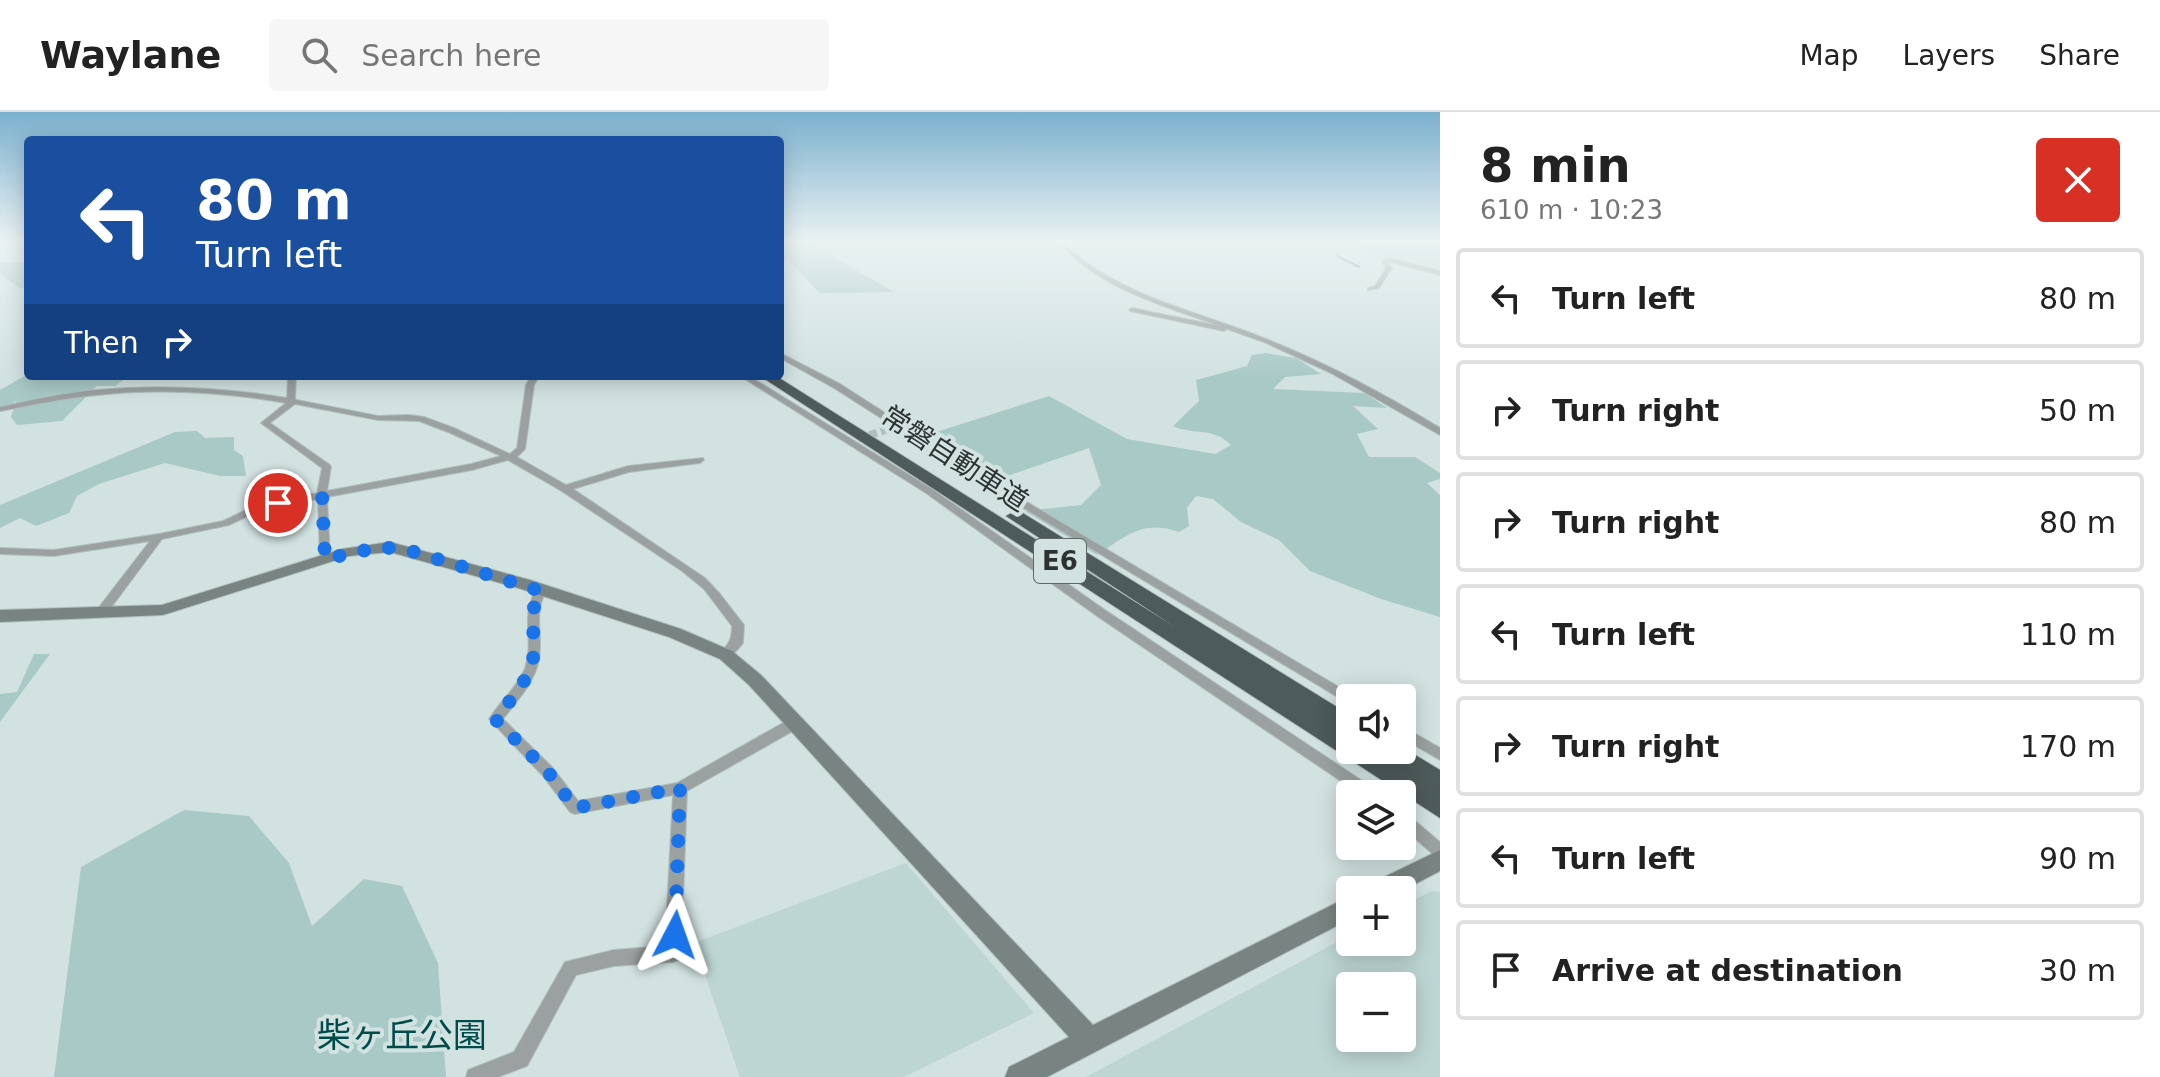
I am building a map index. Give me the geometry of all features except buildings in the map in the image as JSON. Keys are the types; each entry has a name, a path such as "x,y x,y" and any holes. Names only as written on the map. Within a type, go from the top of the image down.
{"highway":[{"name":"常磐自動車道","path":"784,374 1336,718"},
{"name":"常磐自動車道","path":"773,380 1336,739"},
{"name":"常磐自動車道","path":"1374,764 1440,807"},
{"path":"1409,764 1440,783"}],"street":[{"path":"1120,286 1274,344 1400,408 1440,432"},
{"path":"1370,289 1378,286"},
{"path":"1132,310 1229,328"},
{"path":"784,357 837,386 894,426 1336,691"},
{"path":"292,380 293,401"},
{"path":"0,551 54,553 159,537 226,523 262,506 472,467 513,456 521,449 533,380"},
{"path":"751,380 852,440 929,491 1351,780"},
{"path":"0,409 49,397 129,388 216,390 318,403 374,417 422,419 513,456 568,488 706,585 738,625 737,643 726,655"},
{"path":"293,401 265,423 288,438 291,445 325,462 322,493 325,559"},
{"path":"568,488 628,469 700,460"},
{"path":"100,614 159,537"},
{"path":"0,616 100,614 185,605 325,559 381,547 408,550 675,633 726,655 755,680 1090,1041"},
{"path":"541,591 534,602 532,616 533,659 518,691 495,719 548,772 575,808 680,788 795,723"},
{"path":"1416,740 1440,755"},
{"path":"475,1077 520,1059 571,968 614,958 673,954 680,788"},
{"path":"1416,830 1440,851"},
{"path":"1409,876 1440,860"},
{"path":"1019,1077 1336,914"}],"shaded area":[{"path":"906,863 1034,1013 904,1077 740,1077 694,943"},
{"path":"1431,891 1440,892 1440,1077 1086,1077 1336,943 1336,956 1416,956 1416,899"}],"green space":[{"path":"813,286 884,286 894,292 820,293"},
{"path":"1266,353 1296,358 1321,374 1285,377 1273,389 1365,393 1387,408 1353,406 1378,429 1357,434 1369,457 1415,457 1440,473 1440,479 1427,483 1440,495 1440,617 1381,599 1310,571 1279,540 1241,522 1213,499 1196,496 1187,508 1189,526 1179,532 1155,527 1145,529 1126,536 1097,555 1025,511 1081,505 1101,485 1089,448 981,485 908,441 1049,396 1127,439 1215,454 1231,445 1217,435 1173,426 1199,401 1196,380 1247,366 1252,355"},
{"path":"24,376 24,380 123,380 115,386 97,386 62,421 17,425 11,417 16,401 0,412 0,390"},
{"path":"197,431 205,438 234,437 234,450 243,456 246,476 220,476 165,463 99,484 77,496 69,513 36,526 20,518 0,528 0,505 175,432"},
{"path":"34,654 50,654 0,722 0,694 17,692"},
{"name":"柴ヶ丘公園","path":"184,810 249,816 289,863 312,926 364,879 402,886 438,963 446,1077 54,1077 81,867"}],"tunnel":[{"path":"858,439 891,428"}],"route":[{"path":"278,503 322,493 325,559 347,552 390,547 541,591 534,602 530,630 533,659 518,691 495,719 548,772 575,808 680,788 675,935"}]}
